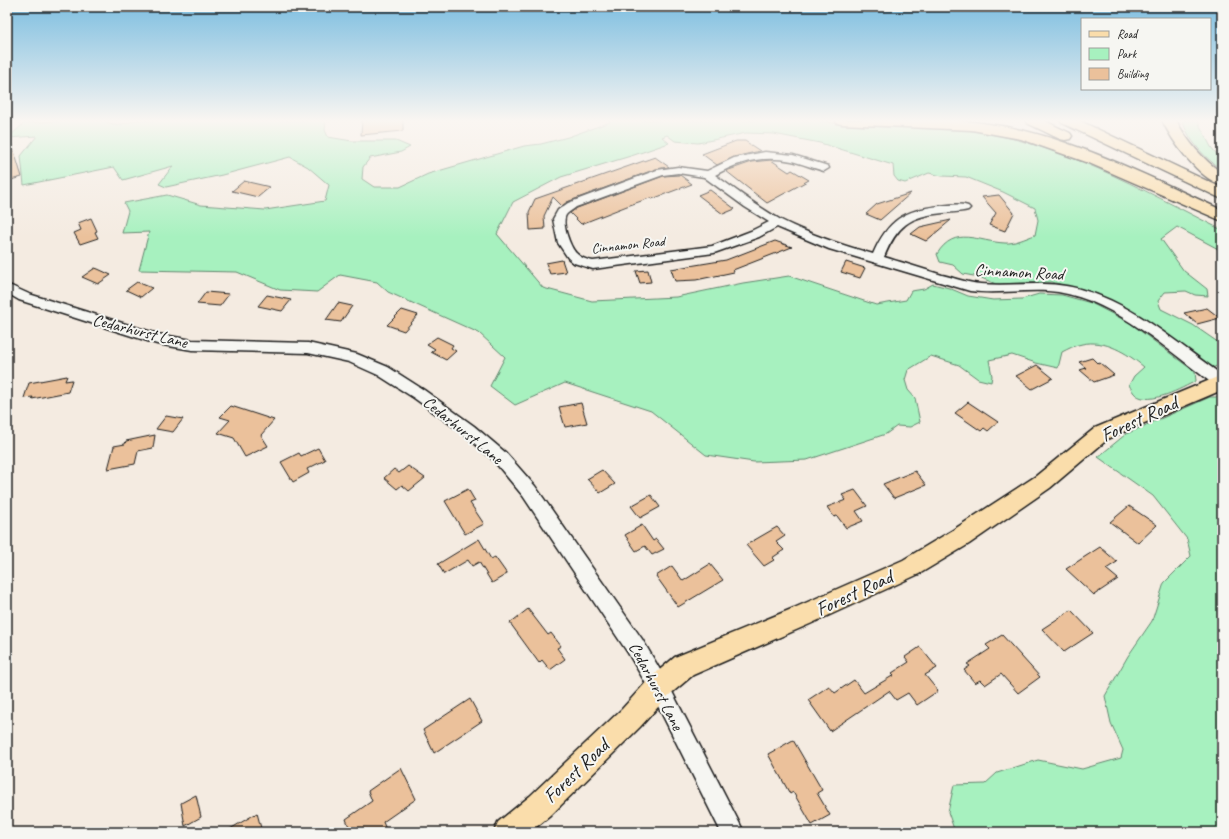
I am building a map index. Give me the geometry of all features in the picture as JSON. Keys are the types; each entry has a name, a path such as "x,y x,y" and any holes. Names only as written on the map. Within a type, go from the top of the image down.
{"highway":[{"path":"1094,159 1222,214"},
{"path":"1111,159 1222,214"},
{"path":"1149,159 1222,194"},
{"path":"1197,159 1222,180"}],"main road":[{"name":"Forest Road","path":"508,832 540,806 631,718 659,687 684,666 802,616 911,567 961,537 1043,482 1102,433 1221,382"}],"street":[{"path":"708,175 737,159"},
{"path":"797,159 824,168"},
{"name":"Cinnamon Road","path":"777,222 755,234 714,249 594,265 578,261 568,251 559,219 562,212 572,205 667,171 691,170 708,175 749,205 777,222 809,237 877,260 970,287 990,290 1059,288 1083,294 1132,317 1221,382"},
{"path":"877,260 892,231 906,219 917,214 932,211 964,208"},
{"name":"Cedarhurst Lane","path":"7,288 24,297 158,339 192,345 308,348 352,358 383,371 420,394 469,430 500,457 529,491 627,633 659,687 733,832"},
{"path":"7,302 24,297"}],"green space":[{"path":"21,159 282,159 222,175 166,187 159,184 173,166 123,180 114,167 24,185"},
{"path":"294,159 369,159 363,167 362,179 374,187 400,187 428,174 479,159 620,159 561,177 513,202 497,234 543,288 592,301 676,297 743,283 789,276 876,305 906,300 911,291 924,289 933,284 949,288 968,296 993,300 1022,299 1039,294 1062,295 1091,303 1130,323 1195,372 1196,381 1166,395 1142,398 1133,392 1129,385 1134,376 1144,367 1115,348 1107,345 1091,343 1072,347 1062,352 1058,368 1012,355 989,360 992,376 991,382 978,379 959,365 931,356 908,370 905,380 908,390 915,398 920,422 910,427 897,426 886,434 807,460 754,462 706,455 651,411 565,383 515,405 490,386 505,357 479,333 388,292 377,282 340,275 317,292 280,290 237,272 139,270 149,232 122,233 128,211 124,203 167,195 201,205 265,210 325,201 329,185 308,167"},
{"path":"874,159 1074,159 1130,183 1222,230 1222,251 1177,227 1161,239 1184,271 1207,289 1208,296 1195,295 1186,291 1165,292 1158,301 1161,309 1193,325 1222,345 1222,364 1212,368 1133,312 1096,295 1052,282 996,284 979,277 963,274 953,265 940,262 937,254 944,245 951,240 968,237 1009,243 1035,235 1038,220 1035,208 1003,192 966,177 942,176 929,173 905,183 898,181 894,176 893,165"},
{"path":"1221,159 1222,170 1209,160"},
{"path":"1210,397 1222,397 1222,832 955,832 948,812 954,785 985,784 997,773 1038,760 1082,769 1121,758 1123,750 1111,723 1105,696 1128,656 1152,621 1164,583 1191,556 1187,539 1153,496 1098,457 1126,434"}],"building":[{"path":"7,159 17,159 22,177 7,181"},
{"path":"649,159 658,159 669,167 656,169 567,202 562,206 553,197 544,216 545,229 530,230 529,212 535,199"},
{"path":"709,159 729,159 717,165"},
{"path":"771,160 789,172 792,170 809,180 767,203 726,171 752,162"},
{"path":"680,175 692,184 652,199 650,198 627,206 581,224 570,213 577,208 663,176"},
{"path":"244,181 270,187 258,197 232,191"},
{"path":"710,190 735,209 723,214 698,195"},
{"path":"911,193 880,220 866,214 877,204"},
{"path":"999,195 1014,213 1005,231 989,225 996,213 982,197"},
{"path":"91,218 97,231 95,232 98,238 80,244 74,233 81,230 78,223"},
{"path":"951,220 926,241 911,234 920,227"},
{"path":"775,241 792,247 733,270 734,272 696,280 675,281 671,269 726,260"},
{"path":"562,260 566,272 550,274 546,263"},
{"path":"846,262 865,268 860,278 841,272"},
{"path":"95,268 111,275 98,284 82,277"},
{"path":"648,270 651,282 640,283 636,271"},
{"path":"137,282 152,288 141,297 126,290"},
{"path":"206,292 229,294 220,306 197,304"},
{"path":"267,295 291,300 282,311 258,306"},
{"path":"338,303 352,306 341,322 326,320"},
{"path":"1207,308 1220,318 1197,324 1184,313"},
{"path":"402,310 418,315 404,331 387,325"},
{"path":"437,337 453,345 451,348 456,351 446,360 431,352 435,349 427,344"},
{"path":"1092,358 1114,375 1094,382 1080,370 1086,368 1079,362"},
{"path":"1037,365 1053,378 1032,389 1016,376"},
{"path":"67,376 65,381 72,380 68,392 32,399 33,397 24,398 29,383"},
{"path":"968,402 998,422 988,431 984,428 981,431 955,413"},
{"path":"581,403 587,423 565,427 559,407"},
{"path":"231,406 274,420 261,435 268,446 245,457 234,438 218,433 230,420 220,417"},
{"path":"166,416 183,419 173,432 156,429"},
{"path":"155,435 153,448 138,451 135,464 108,469 114,446 125,444 126,441"},
{"path":"318,448 325,460 307,469 309,473 293,482 281,462 299,453 301,456"},
{"path":"408,466 425,478 409,491 402,485 397,489 384,478 394,469 399,473"},
{"path":"602,470 615,484 600,493 587,479"},
{"path":"915,471 926,485 894,498 883,484"},
{"path":"468,489 475,501 470,503 484,524 465,534 445,501"},
{"path":"855,490 867,506 856,511 863,521 846,528 837,516 834,517 827,507 846,500 842,495"},
{"path":"651,495 660,507 640,518 631,506"},
{"path":"1129,506 1157,525 1138,543 1110,522"},
{"path":"642,525 653,541 656,539 664,549 652,555 645,546 636,551 625,535"},
{"path":"777,527 785,536 776,542 784,550 772,558 774,560 764,566 746,545"},
{"path":"479,539 491,559 495,557 507,574 492,583 479,562 472,566 468,560 444,574 438,564"},
{"path":"1100,547 1117,562 1106,569 1118,579 1094,595 1066,569"},
{"path":"710,564 723,580 678,607 656,576 672,566 683,581"},
{"path":"528,609 548,635 551,633 561,646 557,648 565,659 550,670 542,660 539,663 510,623"},
{"path":"1071,610 1093,633 1064,652 1042,629"},
{"path":"1002,635 1040,677 1018,693 1001,674 985,685 980,680 975,683 964,670 970,666 967,664 990,649 986,645"},
{"path":"920,647 937,668 925,675 938,691 917,705 908,693 896,700 889,691 830,731 808,700 829,686 835,693 854,680 864,693 894,675 892,673 909,662 905,657"},
{"path":"470,699 482,721 434,753 423,730"},
{"path":"793,740 822,790 817,793 830,815 812,825 793,792 790,794 768,754"},
{"path":"401,768 416,799 383,822 387,832 351,832 346,819 372,801 368,791"},
{"path":"196,795 201,817 185,826 181,803"},
{"path":"257,813 262,832 225,832"}]}
